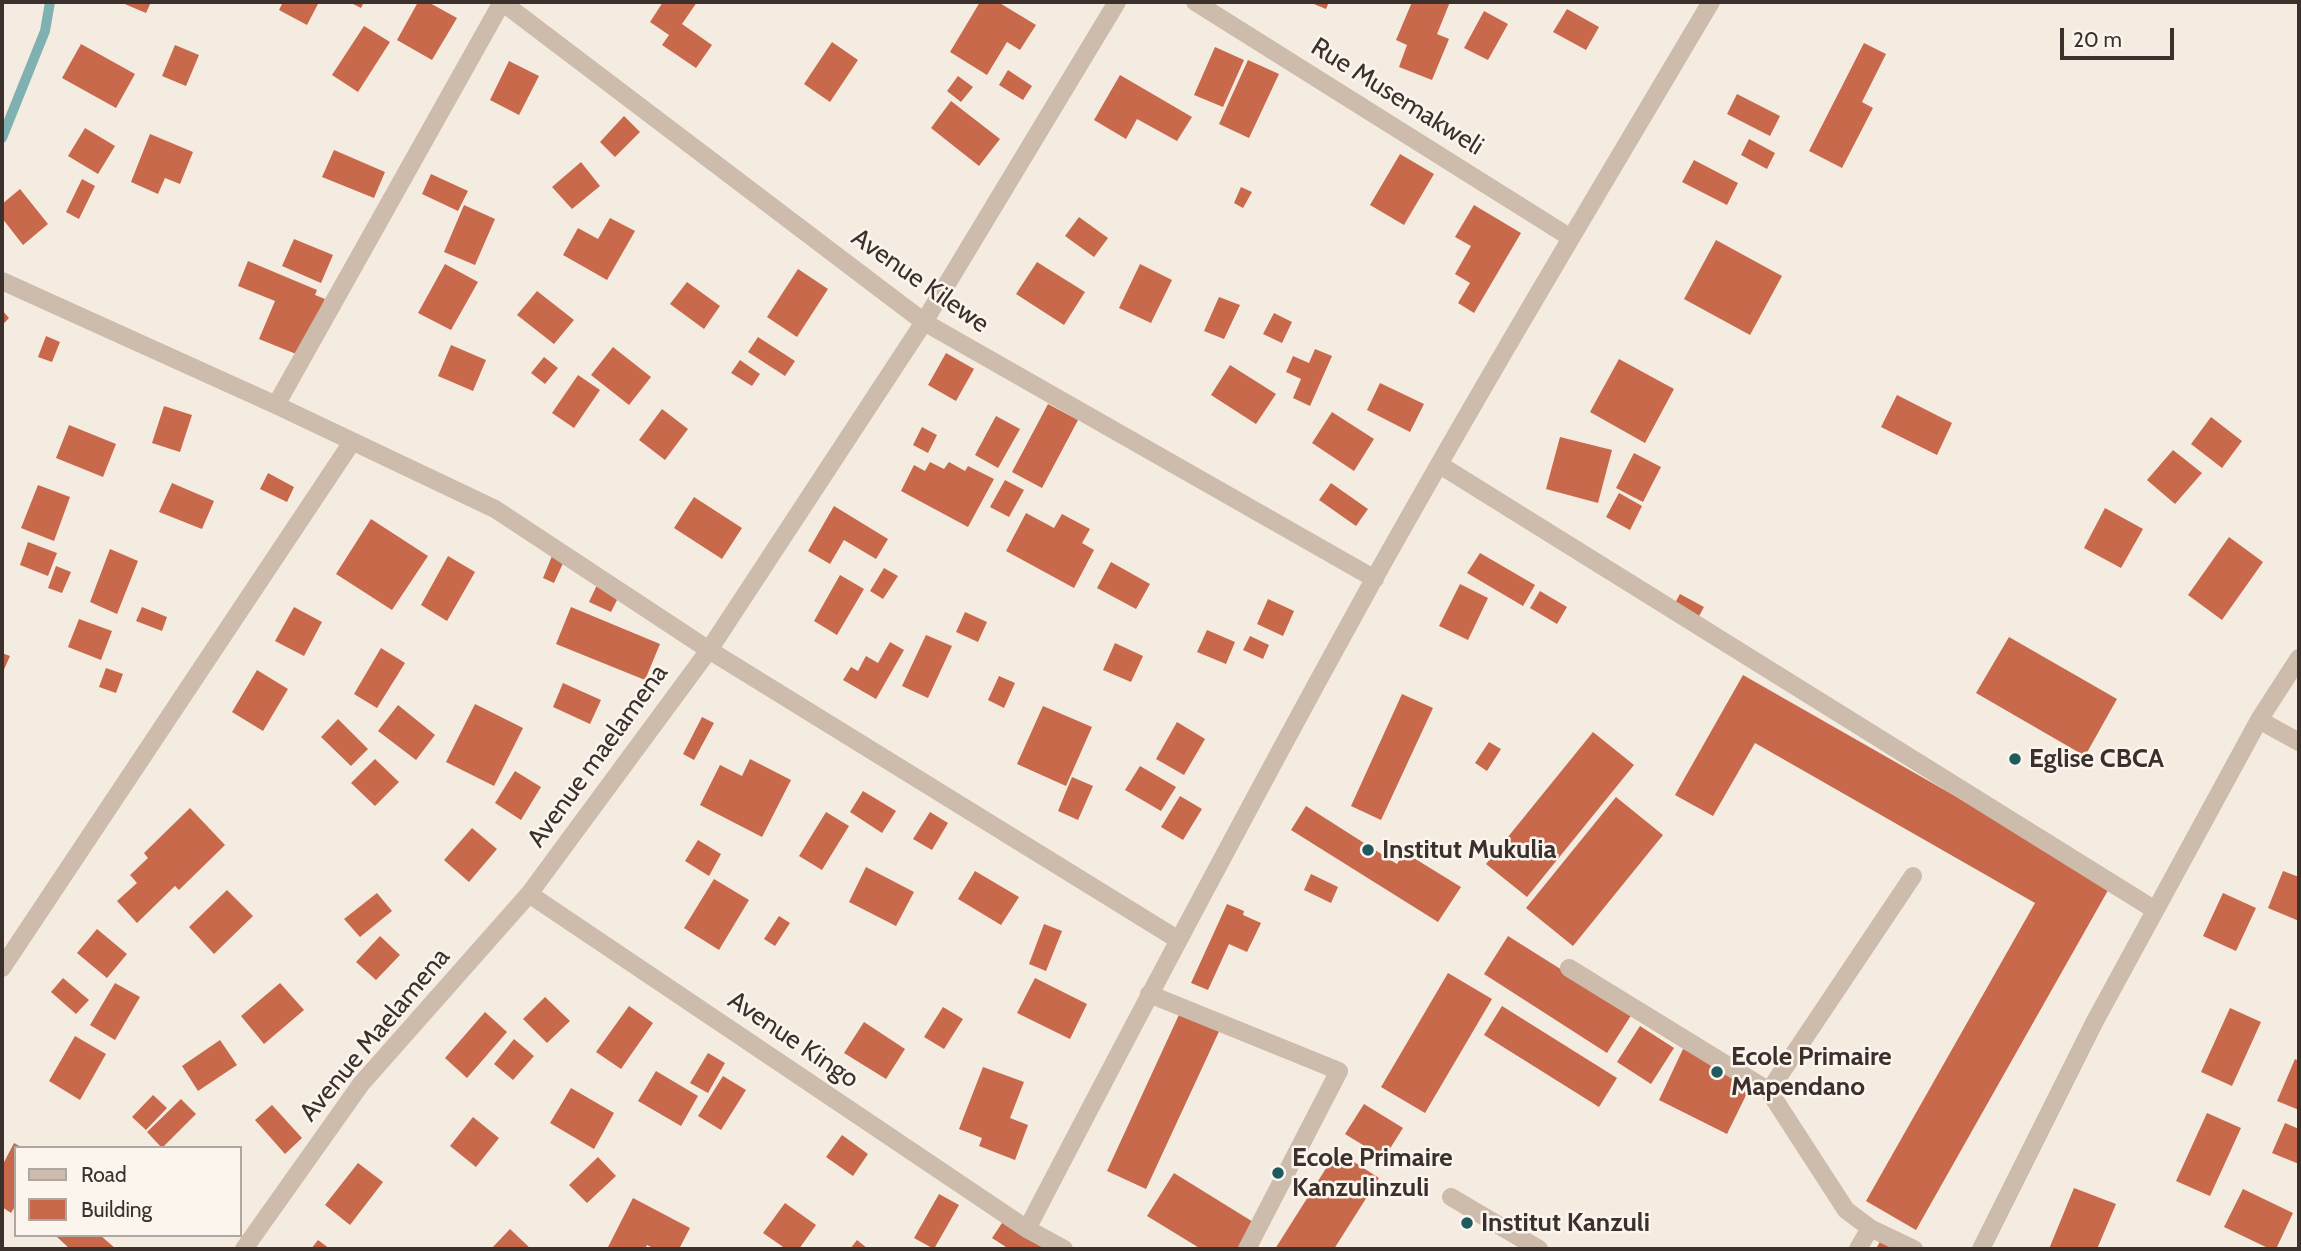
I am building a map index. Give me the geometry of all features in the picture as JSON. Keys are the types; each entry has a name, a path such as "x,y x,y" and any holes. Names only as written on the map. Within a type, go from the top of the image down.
{"street":[{"name":"Avenue Kilewe","path":"502,2 923,323 1375,579"},
{"path":"276,405 502,2"},
{"name":"Avenue maelamena","path":"529,894 709,650 923,323 1117,2"},
{"name":"Rue Musemakweli","path":"1195,2 1571,238"},
{"path":"1027,1229 1177,939 1375,579 1571,238 1711,2"},
{"path":"2,281 276,405 495,509 709,650 1177,939"},
{"path":"2,968 352,442"},
{"path":"1440,465 2155,911"},
{"path":"1981,1249 2095,1021 2259,720 2299,659"},
{"path":"2259,720 2299,742"},
{"path":"1769,1091 1913,876"},
{"name":"Avenue Kingo","path":"529,894 1027,1229 1064,1249"},
{"name":"Avenue Maelamena","path":"244,1249 361,1084 529,894"},
{"path":"1569,968 1769,1091 1846,1210 1870,1228 1914,1249"},
{"path":"1149,994 1339,1071 1247,1249"},
{"path":"1451,1197 1539,1249"},
{"path":"1858,1249 1870,1228"}],"building":[{"path":"120,2 151,2 146,13"},
{"path":"283,2 319,2 307,25 279,10"},
{"path":"349,2 364,2 361,8"},
{"path":"418,2 428,2 457,18 432,60 397,40"},
{"path":"663,2 697,2 682,24 712,45 696,68 662,45 669,35 650,22"},
{"path":"980,2 998,2 1036,25 1020,50 1007,42 987,75 950,52"},
{"path":"1309,2 1329,2 1326,9"},
{"path":"1412,2 1450,2 1437,34 1449,39 1432,80 1399,67 1407,45 1396,40"},
{"path":"1567,9 1599,27 1586,50 1553,32"},
{"path":"1484,11 1508,24 1488,60 1464,48"},
{"path":"364,26 390,42 358,92 332,75"},
{"path":"832,42 858,60 830,102 804,84"},
{"path":"1864,43 1886,54 1862,102 1873,108 1842,168 1809,151"},
{"path":"81,44 135,74 116,108 62,78"},
{"path":"175,45 199,55 186,86 162,76"},
{"path":"1215,47 1244,60 1223,107 1194,95"},
{"path":"1248,60 1279,74 1249,138 1219,124"},
{"path":"509,61 539,76 519,115 490,100"},
{"path":"1008,70 1032,86 1023,100 999,85"},
{"path":"1120,75 1192,117 1177,141 1137,119 1126,139 1094,120"},
{"path":"958,76 973,87 961,102 947,91"},
{"path":"1737,94 1780,116 1770,136 1727,114"},
{"path":"951,101 1000,139 979,166 931,128"},
{"path":"624,116 640,132 615,157 600,142"},
{"path":"85,128 115,146 98,174 68,156"},
{"path":"150,134 193,152 180,184 165,178 158,194 131,182"},
{"path":"1749,139 1775,153 1767,169 1741,155"},
{"path":"334,150 385,172 374,198 322,177"},
{"path":"1400,154 1434,174 1404,225 1370,205"},
{"path":"1694,160 1738,183 1727,205 1682,182"},
{"path":"581,162 600,186 572,209 552,187"},
{"path":"431,174 468,191 458,211 422,194"},
{"path":"82,179 95,186 79,219 66,212"},
{"path":"1241,187 1252,192 1243,208 1234,203"},
{"path":"20,189 48,224 23,245 2,218 2,204"},
{"path":"464,205 495,219 475,265 444,252"},
{"path":"1474,205 1521,233 1474,313 1458,303 1470,283 1455,274 1471,246 1455,237"},
{"path":"1079,217 1108,238 1094,257 1065,236"},
{"path":"610,218 635,231 607,280 563,255 578,228 598,239"},
{"path":"294,239 333,255 321,283 282,266"},
{"path":"1716,240 1782,276 1750,335 1684,299"},
{"path":"248,261 317,290 315,295 325,299 301,356 259,339 275,301 238,286"},
{"path":"1037,262 1085,292 1064,325 1016,294"},
{"path":"445,264 478,282 451,330 418,313"},
{"path":"1140,264 1172,280 1151,323 1119,308"},
{"path":"798,269 828,289 797,337 767,317"},
{"path":"687,282 720,306 704,329 670,304"},
{"path":"537,291 574,320 554,344 517,315"},
{"path":"1219,297 1240,305 1224,339 1204,331"},
{"path":"2,310 9,318 2,325"},
{"path":"1274,313 1292,322 1282,343 1263,334"},
{"path":"46,336 60,342 52,362 38,357"},
{"path":"758,337 795,361 785,376 748,352"},
{"path":"451,345 486,360 473,391 438,376"},
{"path":"613,347 651,377 629,405 591,375"},
{"path":"1315,349 1332,356 1310,406 1293,398 1301,379 1286,372 1293,356 1309,363"},
{"path":"946,353 974,369 956,401 928,385"},
{"path":"544,357 558,368 545,384 531,373"},
{"path":"1619,359 1674,389 1645,443 1590,412"},
{"path":"740,360 760,374 752,386 731,373"},
{"path":"1230,365 1276,394 1256,424 1211,395"},
{"path":"578,375 600,390 574,428 552,413"},
{"path":"1380,383 1424,404 1410,432 1367,410"},
{"path":"1897,395 1952,423 1937,455 1881,427"},
{"path":"1048,404 1078,420 1042,488 1012,472"},
{"path":"164,406 192,415 180,452 152,443"},
{"path":"662,409 688,429 665,460 639,440"},
{"path":"1332,412 1374,439 1354,471 1312,443"},
{"path":"996,416 1020,429 998,468 975,455"},
{"path":"2211,417 2242,441 2222,468 2191,444"},
{"path":"69,425 116,444 103,477 56,458"},
{"path":"922,427 937,435 928,453 913,445"},
{"path":"1560,437 1612,450 1598,503 1546,489"},
{"path":"2173,450 2202,473 2175,504 2147,480"},
{"path":"1634,453 1661,467 1643,502 1616,488"},
{"path":"930,462 944,469 949,462 965,471 968,466 994,479 968,527 901,491 914,465 925,471"},
{"path":"268,473 294,487 287,502 260,489"},
{"path":"1005,480 1024,490 1009,517 990,507"},
{"path":"172,483 214,501 202,529 159,512"},
{"path":"1331,483 1368,509 1356,526 1319,500"},
{"path":"38,485 70,497 54,541 21,528"},
{"path":"1619,493 1642,506 1630,530 1606,517"},
{"path":"694,497 742,528 722,559 674,528"},
{"path":"834,506 888,539 876,559 844,540 830,564 808,551"},
{"path":"2105,508 2143,529 2121,568 2084,548"},
{"path":"1026,513 1054,528 1062,514 1090,529 1082,543 1094,550 1074,588 1006,551"},
{"path":"371,519 428,556 392,610 336,574"},
{"path":"2229,537 2263,562 2222,620 2188,595"},
{"path":"28,542 57,553 48,576 20,565"},
{"path":"110,549 138,561 117,614 90,602"},
{"path":"1480,553 1535,585 1523,606 1467,573"},
{"path":"448,556 475,572 447,621 421,605"},
{"path":"552,556 564,561 554,583 543,578"},
{"path":"1111,562 1150,584 1136,609 1097,588"},
{"path":"56,566 71,572 62,593 48,588"},
{"path":"884,568 898,576 883,599 870,591"},
{"path":"840,575 864,589 837,635 814,621"},
{"path":"1460,584 1488,598 1468,640 1439,626"},
{"path":"597,585 619,596 611,612 589,602"},
{"path":"1540,591 1567,607 1557,624 1530,608"},
{"path":"1680,594 1704,607 1694,625 1670,612"},
{"path":"1268,599 1294,611 1283,636 1257,624"},
{"path":"142,607 167,617 162,631 136,621"},
{"path":"294,607 322,622 304,656 275,641"},
{"path":"571,607 660,644 645,680 556,644"},
{"path":"965,612 987,622 978,642 956,632"},
{"path":"79,619 112,631 101,660 68,647"},
{"path":"1207,630 1235,642 1226,664 1197,652"},
{"path":"926,635 952,646 928,698 902,686"},
{"path":"1250,636 1269,645 1263,659 1243,650"},
{"path":"2009,637 2117,699 2085,756 1976,693"},
{"path":"890,642 904,650 876,699 843,680 851,667 858,671 866,656 878,663"},
{"path":"1115,643 1143,656 1131,682 1103,670"},
{"path":"381,648 405,663 377,708 354,694"},
{"path":"2,653 10,656 2,674"},
{"path":"106,668 123,674 116,693 99,687"},
{"path":"257,670 288,689 263,731 232,712"},
{"path":"1743,675 2111,885 1916,1230 1866,1201 2035,903 1755,743 1713,816 1675,795"},
{"path":"999,676 1015,683 1004,708 988,700"},
{"path":"563,683 601,700 590,724 553,707"},
{"path":"1402,694 1433,708 1381,820 1351,806"},
{"path":"475,704 523,728 494,786 446,762"},
{"path":"398,705 435,735 416,760 378,731"},
{"path":"1043,706 1092,727 1066,786 1017,764"},
{"path":"702,717 714,723 694,760 683,754"},
{"path":"338,719 368,749 351,766 321,737"},
{"path":"1177,722 1205,739 1184,775 1156,759"},
{"path":"1593,732 1634,765 1527,897 1486,864"},
{"path":"1489,742 1501,749 1487,771 1475,763"},
{"path":"375,759 399,782 375,806 351,783"},
{"path":"750,759 791,780 762,837 700,805 720,765 742,776"},
{"path":"1140,766 1176,787 1161,811 1125,790"},
{"path":"515,771 541,787 521,820 495,803"},
{"path":"1072,777 1093,786 1078,820 1058,811"},
{"path":"863,791 896,811 882,833 850,812"},
{"path":"1180,796 1202,809 1183,840 1161,827"},
{"path":"1616,797 1663,835 1573,946 1526,908"},
{"path":"1306,806 1397,864 1404,852 1461,887 1438,922 1291,830"},
{"path":"190,808 225,845 179,890 175,886 137,923 117,901 137,883 130,875 148,858 144,853"},
{"path":"826,812 849,826 822,870 799,856"},
{"path":"930,812 948,823 932,850 913,839"},
{"path":"472,828 497,849 469,882 444,860"},
{"path":"698,840 721,854 709,876 685,861"},
{"path":"866,867 914,892 896,926 849,902"},
{"path":"975,871 1019,897 1001,925 958,899"},
{"path":"2283,871 2299,877 2299,921 2268,908"},
{"path":"1311,874 1338,887 1331,903 1304,890"},
{"path":"714,879 749,900 719,950 684,928"},
{"path":"227,890 253,916 214,954 189,927"},
{"path":"377,893 392,911 360,937 344,919"},
{"path":"2223,893 2256,908 2236,951 2203,936"},
{"path":"1227,904 1244,911 1243,915 1261,923 1247,952 1229,944 1208,990 1191,983"},
{"path":"779,916 790,923 775,946 764,939"},
{"path":"1044,924 1062,931 1046,971 1029,964"},
{"path":"97,929 127,954 107,978 77,953"},
{"path":"380,936 400,955 376,980 356,962"},
{"path":"1508,936 1632,1014 1607,1053 1484,974"},
{"path":"1448,973 1492,999 1425,1113 1381,1087"},
{"path":"63,978 89,1000 76,1014 51,992"},
{"path":"1035,978 1087,1004 1070,1039 1017,1013"},
{"path":"115,983 140,997 115,1040 90,1025"},
{"path":"280,983 304,1010 264,1044 241,1016"},
{"path":"545,997 570,1021 547,1043 523,1019"},
{"path":"629,1006 653,1023 621,1069 596,1052"},
{"path":"1183,1006 1222,1025 1146,1189 1107,1171"},
{"path":"1502,1006 1617,1078 1599,1107 1484,1035"},
{"path":"943,1007 963,1019 944,1049 924,1037"},
{"path":"2230,1008 2261,1022 2232,1086 2201,1072"},
{"path":"485,1012 507,1032 467,1078 445,1058"},
{"path":"864,1022 905,1049 886,1079 844,1053"},
{"path":"1640,1026 1674,1048 1651,1084 1617,1062"},
{"path":"75,1036 106,1054 80,1100 49,1081"},
{"path":"514,1039 534,1056 513,1080 494,1064"},
{"path":"220,1040 237,1065 198,1091 182,1066"},
{"path":"1683,1049 1752,1083 1727,1134 1659,1100"},
{"path":"708,1053 725,1063 708,1093 690,1083"},
{"path":"2295,1059 2299,1061 2299,1110 2277,1101"},
{"path":"983,1067 1024,1082 1010,1118 1028,1125 1015,1160 979,1146 982,1138 959,1129"},
{"path":"656,1071 698,1096 681,1126 638,1101"},
{"path":"723,1076 746,1090 721,1130 698,1116"},
{"path":"571,1088 614,1113 594,1149 550,1123"},
{"path":"153,1095 167,1108 146,1130 132,1117"},
{"path":"181,1099 196,1114 164,1146 160,1146 147,1132"},
{"path":"1364,1104 1403,1128 1384,1158 1345,1134"},
{"path":"272,1105 302,1138 285,1154 255,1120"},
{"path":"2207,1113 2241,1128 2210,1196 2176,1181"},
{"path":"473,1117 499,1138 476,1167 450,1146"},
{"path":"2285,1123 2299,1129 2299,1164 2272,1153"},
{"path":"842,1135 868,1154 853,1176 826,1157"},
{"path":"14,1143 19,1146 14,1146 14,1208 11,1213 2,1207 2,1166"},
{"path":"1337,1151 1379,1178 1334,1249 1275,1249"},
{"path":"598,1157 616,1176 587,1203 569,1185"},
{"path":"358,1163 383,1182 350,1225 325,1205"},
{"path":"1174,1173 1258,1225 1243,1249 1201,1249 1147,1216"},
{"path":"2074,1188 2116,1204 2097,1249 2049,1249"},
{"path":"2243,1189 2293,1213 2276,1249 2270,1249 2224,1227"},
{"path":"939,1194 959,1205 934,1249 914,1238"},
{"path":"633,1198 690,1228 679,1249 655,1249 647,1245 645,1249 607,1249"},
{"path":"785,1203 816,1225 799,1249 786,1249 763,1233"},
{"path":"1006,1217 1048,1245 1045,1249 1009,1249 992,1238"},
{"path":"510,1229 531,1249 491,1249"},
{"path":"1884,1234 1912,1249 1876,1249"},
{"path":"57,1237 102,1237 116,1249 70,1249"},
{"path":"318,1240 330,1249 311,1249"},
{"path":"857,1240 868,1249 850,1249"}],"waterway":[{"path":"2,138 45,31 50,2"}],"place":[{"name":"Eglise CBCA","path":"2015,759"},
{"name":"Institut Mukulia","path":"1368,850"},
{"name":"Ecole Primaire Mapendano","path":"1717,1072"},
{"name":"Ecole Primaire Kanzulinzuli","path":"1278,1173"},
{"name":"Institut Kanzuli","path":"1467,1223"}]}
